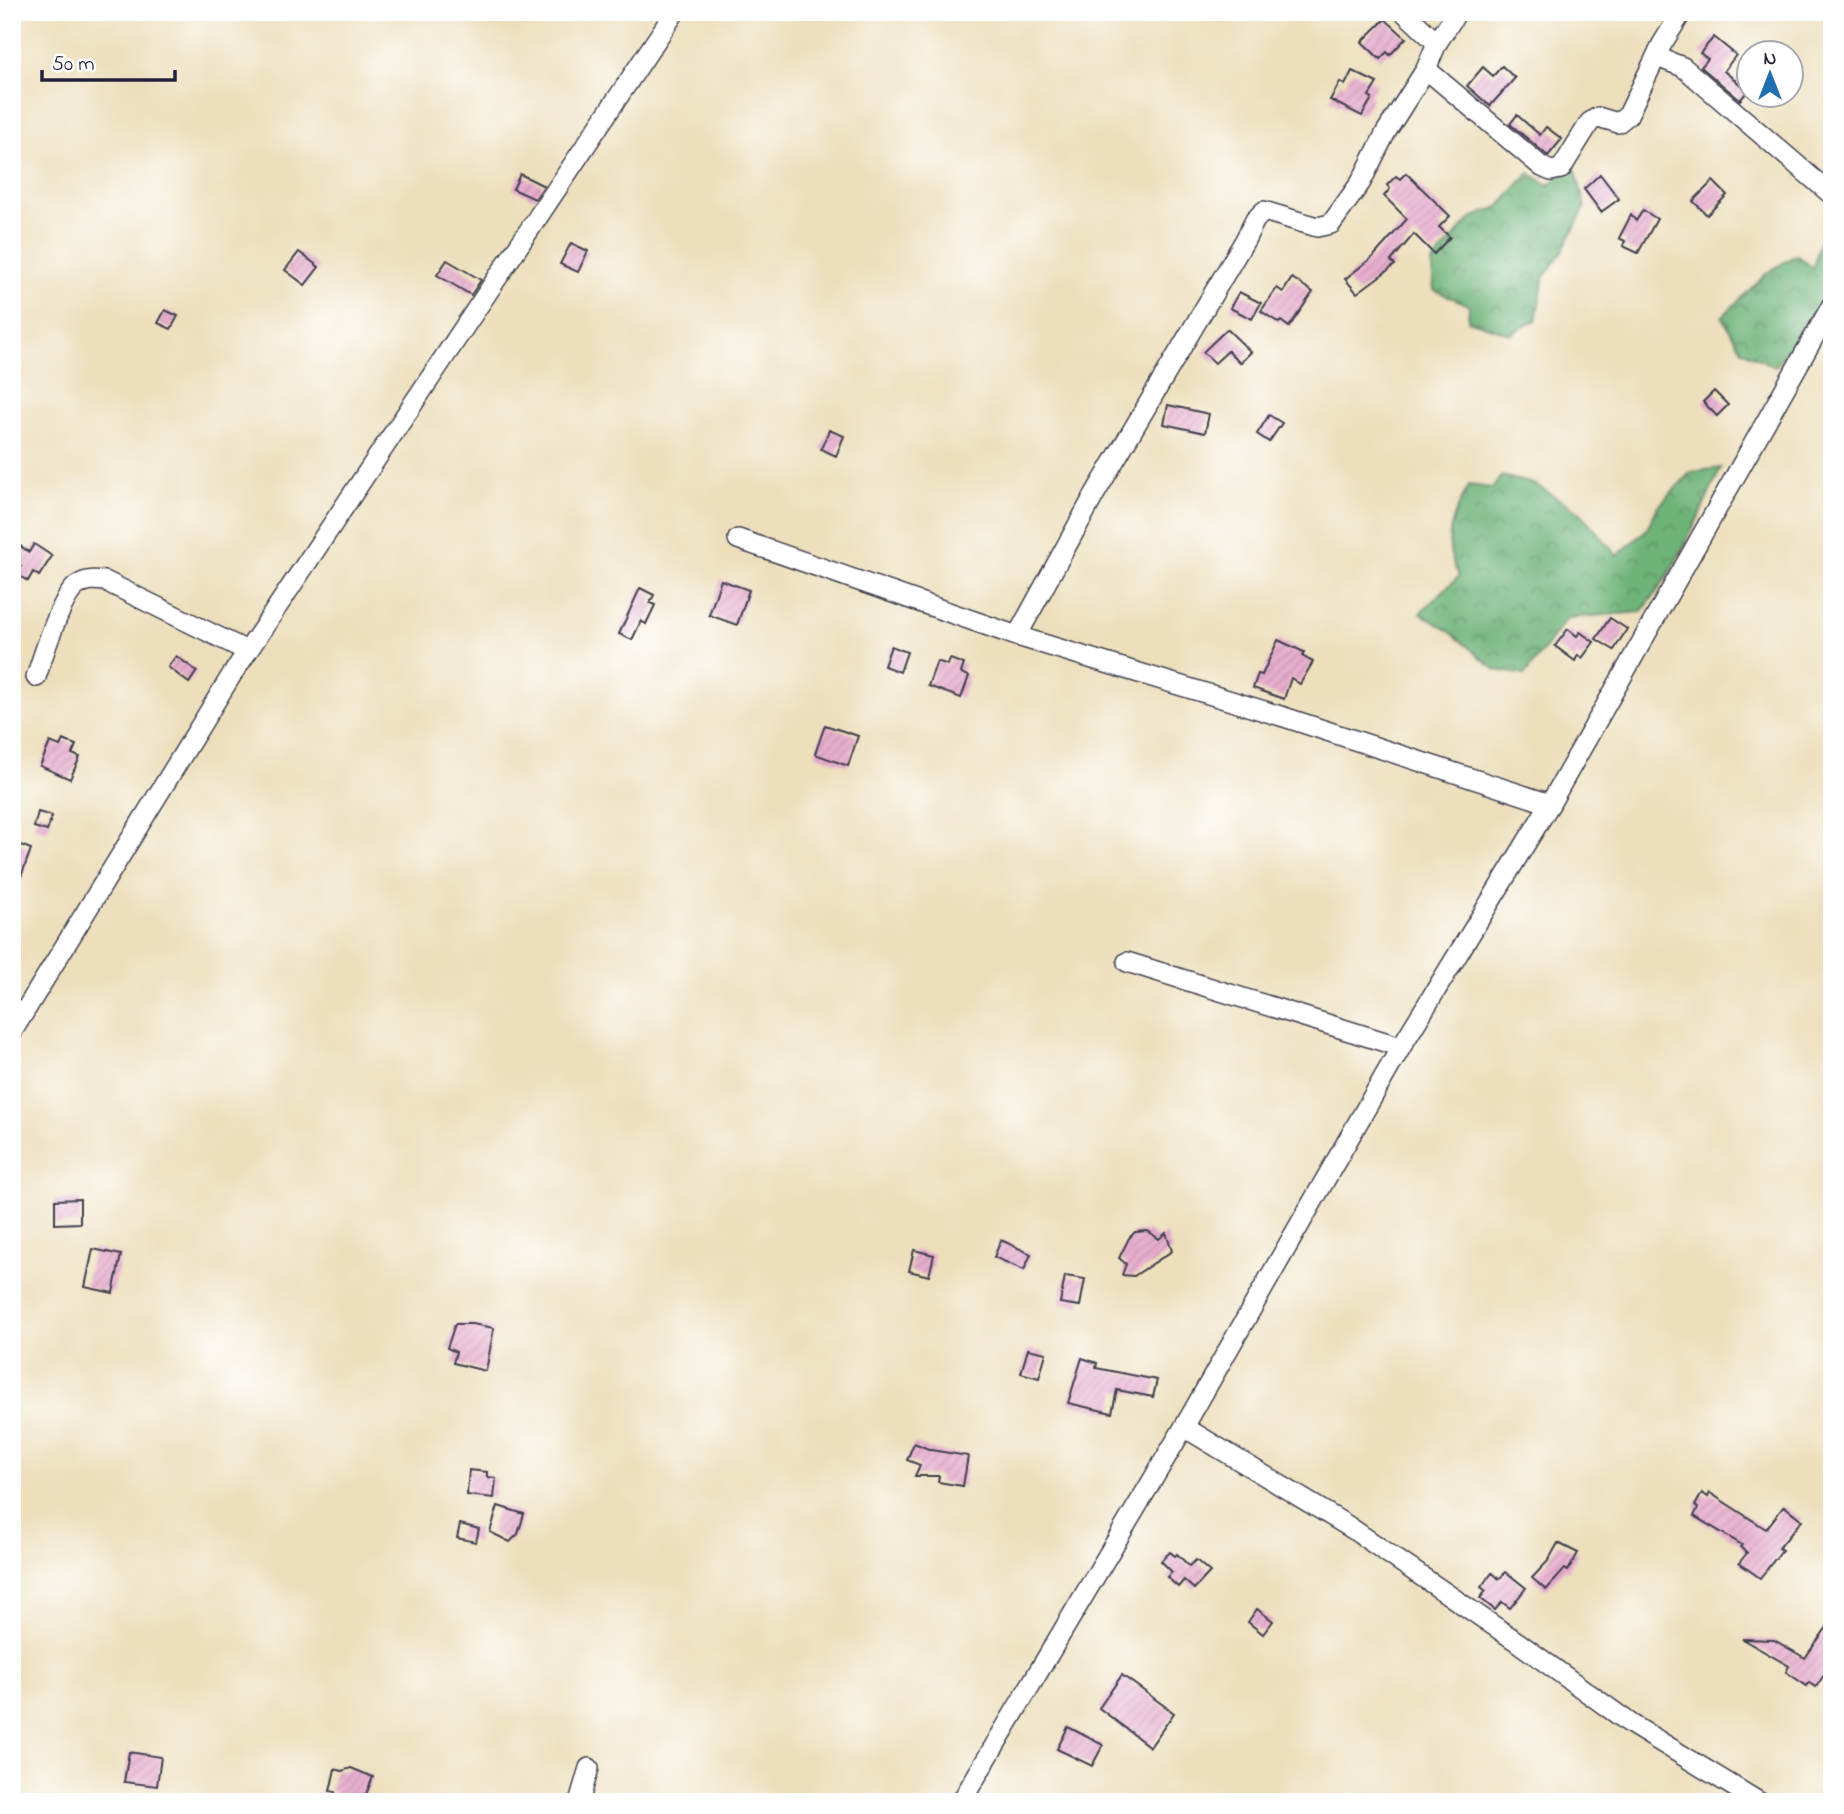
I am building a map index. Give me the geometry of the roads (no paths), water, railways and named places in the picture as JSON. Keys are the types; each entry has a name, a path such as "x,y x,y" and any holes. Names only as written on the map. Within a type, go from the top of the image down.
{"street":[{"path":"12,1032 247,651 676,12"},
{"path":"1404,12 1437,43"},
{"path":"1017,636 1096,492 1255,220 1264,211 1317,227 1331,223 1361,181 1386,132 1426,69 1437,43 1457,12"},
{"path":"1426,69 1542,167 1551,171 1561,169 1591,122 1598,117 1622,122 1628,115 1682,12"},
{"path":"1657,57 1683,67 1832,195"},
{"path":"961,1802 1184,1427 1401,1047 1550,804 1832,305"},
{"path":"738,538 1017,636 1284,717 1550,804"},
{"path":"36,677 60,611 75,586 89,580 105,581 247,651"},
{"path":"1128,962 1401,1047"},
{"path":"1184,1427 1348,1526 1631,1724 1759,1802"},
{"path":"579,1802 589,1768"}]}
